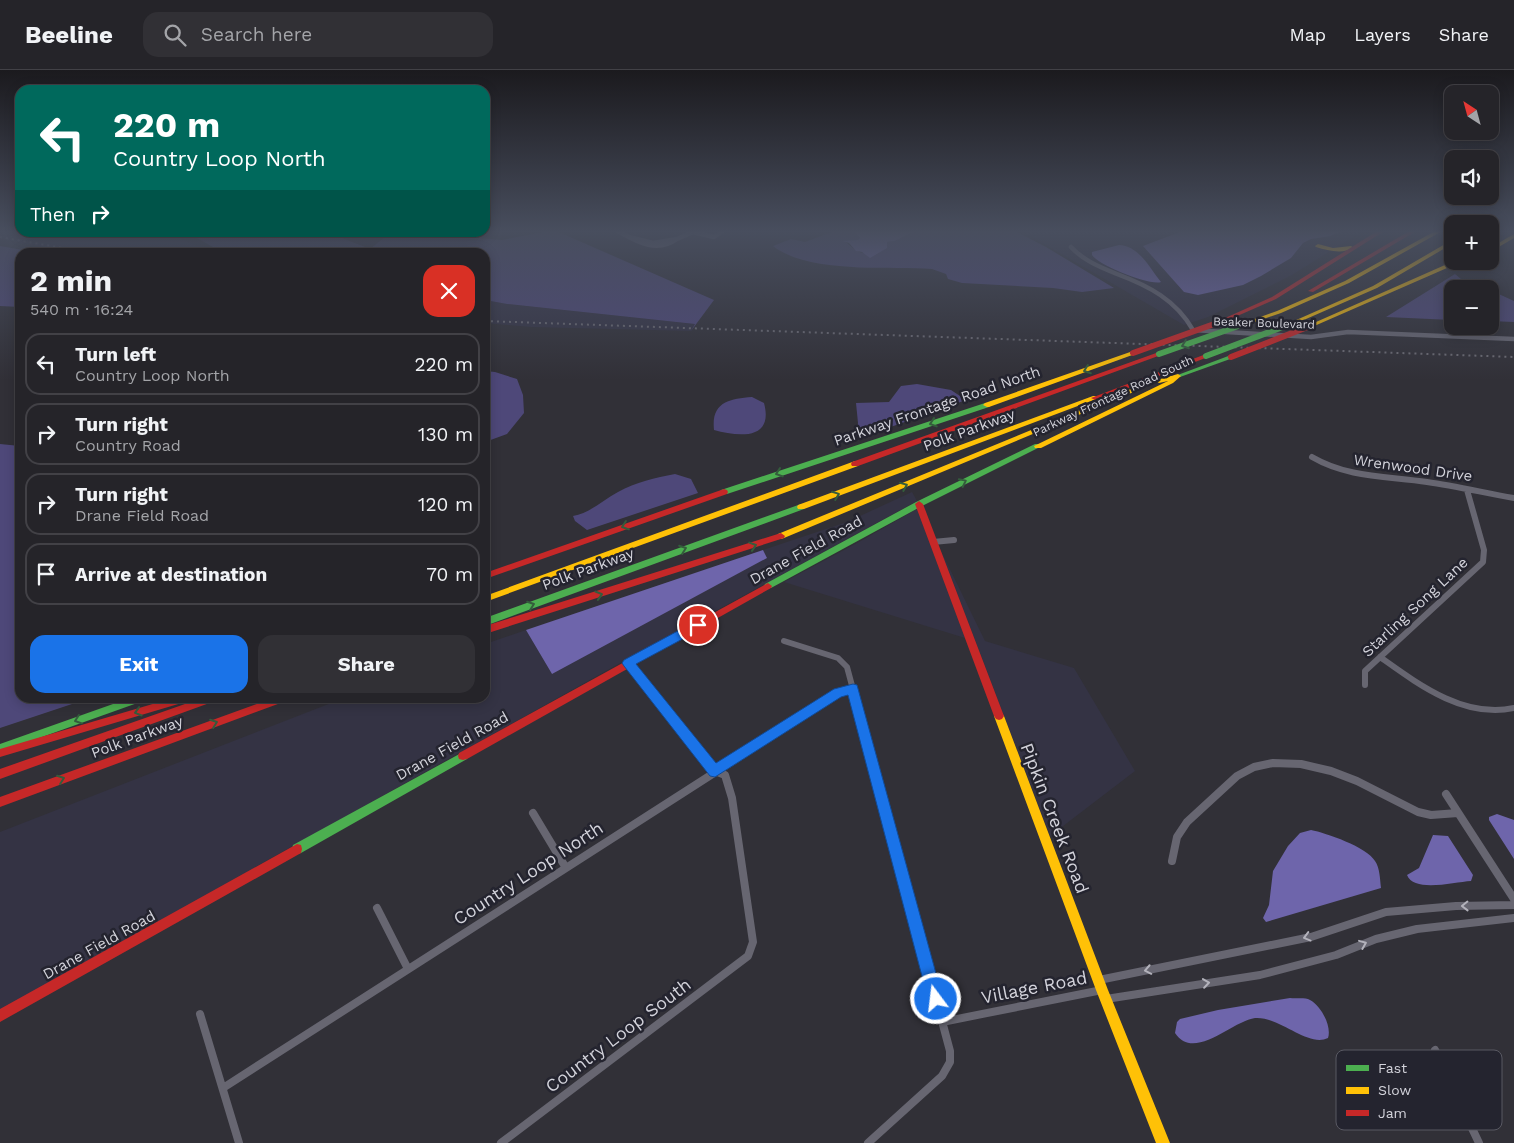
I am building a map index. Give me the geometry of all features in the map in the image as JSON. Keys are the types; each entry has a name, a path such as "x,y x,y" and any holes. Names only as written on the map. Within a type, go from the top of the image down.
{"main road":[{"name":"Parkway Frontage Road North","path":"490,574 736,488 994,402 1217,323 1274,298 1303,280"},
{"path":"1269,315 1329,280"},
{"name":"Polk Parkway","path":"490,597 1269,315 1350,280"},
{"name":"Polk Parkway","path":"490,620 833,496 1288,326 1386,280"},
{"name":"Parkway Frontage Road South","path":"919,504 1171,382 1178,376 1310,326 1413,280"},
{"path":"490,628 769,541 1116,398 1178,376"},
{"name":"Pipkin Creek Road","path":"919,504 1102,990 1163,1143"},
{"name":"Drane Field Road","path":"0,1016 628,663 919,504"},
{"path":"0,748 126,703"},
{"path":"0,753 167,703"},
{"name":"Polk Parkway","path":"0,774 198,703"},
{"name":"Polk Parkway","path":"0,803 269,703"}],"street":[{"name":"Beaker Boulevard","path":"1134,280 1162,295 1181,312 1193,330 1311,337 1356,332 1514,339"},
{"name":"Wrenwood Drive","path":"1312,457 1323,464 1356,475 1412,480 1514,498"},
{"name":"Starling Song Lane","path":"1365,686 1365,671 1483,562 1484,550 1467,490"},
{"path":"933,542 954,540"},
{"path":"784,641 838,658 847,667 950,1051 950,1062 940,1078 868,1143"},
{"path":"1380,657 1430,691 1452,702 1484,709 1514,708"},
{"path":"628,663 715,771"},
{"name":"Country Loop North","path":"224,1088 715,771 838,693 853,689"},
{"path":"1172,861 1177,836 1187,822 1237,776 1254,767 1272,763 1302,764 1331,771 1418,812 1431,815 1458,813"},
{"name":"Country Loop South","path":"501,1143 748,956 752,950 753,942 730,791 725,775 715,771"},
{"path":"1446,794 1514,900"},
{"path":"533,813 566,868"},
{"path":"1099,980 1287,942 1386,912 1456,906 1514,905"},
{"path":"377,908 408,969"},
{"path":"1106,1000 1260,975 1336,955 1376,938 1417,929 1514,918"},
{"name":"Village Road","path":"942,1022 1102,990"},
{"path":"200,1014 224,1088 239,1143"},
{"path":"1473,1130 1479,1143"}],"shaded area":[{"path":"0,280 15,280 15,307 0,306"},
{"path":"490,280 668,280 714,300 691,331 695,324 490,301"},
{"path":"952,280 1101,280 1114,288 1082,292 1053,288 962,283"},
{"path":"1106,280 1282,280 1208,317 1184,325"},
{"path":"1143,280 1160,280 1161,282 1155,282"},
{"path":"1173,280 1253,280 1243,285 1198,295 1184,292"},
{"path":"1444,281 1444,320 1386,317"},
{"path":"1499,294 1514,301 1514,322 1499,321"},
{"path":"490,301 695,324 691,331 531,327 490,323"},
{"path":"490,372 517,379 523,395 524,413 507,434 490,440"},
{"path":"917,384 951,390 966,400 860,438 856,436 858,423 856,403 889,402 901,386"},
{"path":"752,397 764,403 766,415 764,424 759,430 752,433 734,434 714,430 715,413 723,404 736,399"},
{"path":"0,444 15,446 15,703 75,703 0,728"},
{"path":"675,474 691,479 698,493 587,530 575,521 573,516 591,509 612,495 646,481"},
{"path":"912,492 917,501 629,658 0,1010 0,832 331,703 490,703 490,642 526,630 552,674 767,557 763,550 847,522"},
{"path":"917,509 965,638 784,582 859,542"},
{"path":"763,550 767,558 552,674 526,630"},
{"path":"941,551 985,641 1074,668 1135,771 1050,836"},
{"path":"1497,814 1514,820 1514,859 1489,820 1489,817"},
{"path":"1311,830 1346,841 1371,856 1378,867 1381,888 1266,922 1263,918 1269,905 1273,871 1288,846 1300,833"},
{"path":"1433,835 1448,836 1473,875 1471,881 1426,885 1418,884 1411,880 1407,875 1419,868"},
{"path":"1290,998 1308,999 1318,1007 1327,1022 1328,1038 1312,1039 1274,1022 1255,1018 1203,1042 1192,1043 1183,1041 1175,1033 1177,1022 1180,1019 1218,1010"}],"railway":[{"path":"490,321 1514,357"}],"traffic: fast":[{"path":"1159,354 1244,324"},
{"path":"1206,356 1288,325"},
{"path":"1178,376 1231,357"},
{"path":"724,492 987,405"},
{"path":"768,586 919,504 1038,446"},
{"path":"490,620 801,507"},
{"path":"0,748 126,703"},
{"path":"297,849 463,756"}],"traffic: slow":[{"path":"1244,324 1279,312 1350,280"},
{"path":"1288,325 1387,280"},
{"path":"1310,326 1416,280"},
{"path":"987,405 1133,353"},
{"path":"1038,446 1171,382 1178,376"},
{"path":"1159,381 1178,376"},
{"path":"781,536 1133,391"},
{"path":"801,507 1095,398"},
{"path":"490,597 855,464"},
{"path":"999,716 1102,990 1163,1143"}],"traffic: jam":[{"path":"1217,323 1274,298 1303,280"},
{"path":"1311,291 1330,280"},
{"path":"1133,353 1217,323"},
{"path":"1231,357 1310,326"},
{"path":"855,464 1159,354"},
{"path":"1095,398 1206,356"},
{"path":"490,574 724,492"},
{"path":"919,504 999,716"},
{"path":"490,628 781,536"},
{"path":"463,756 768,586"},
{"path":"0,753 168,703"},
{"path":"0,774 198,703"},
{"path":"0,802 269,703"},
{"path":"0,1016 297,849"}],"route":[{"path":"698,625 628,663 715,771 838,693 853,689 936,999"}]}
